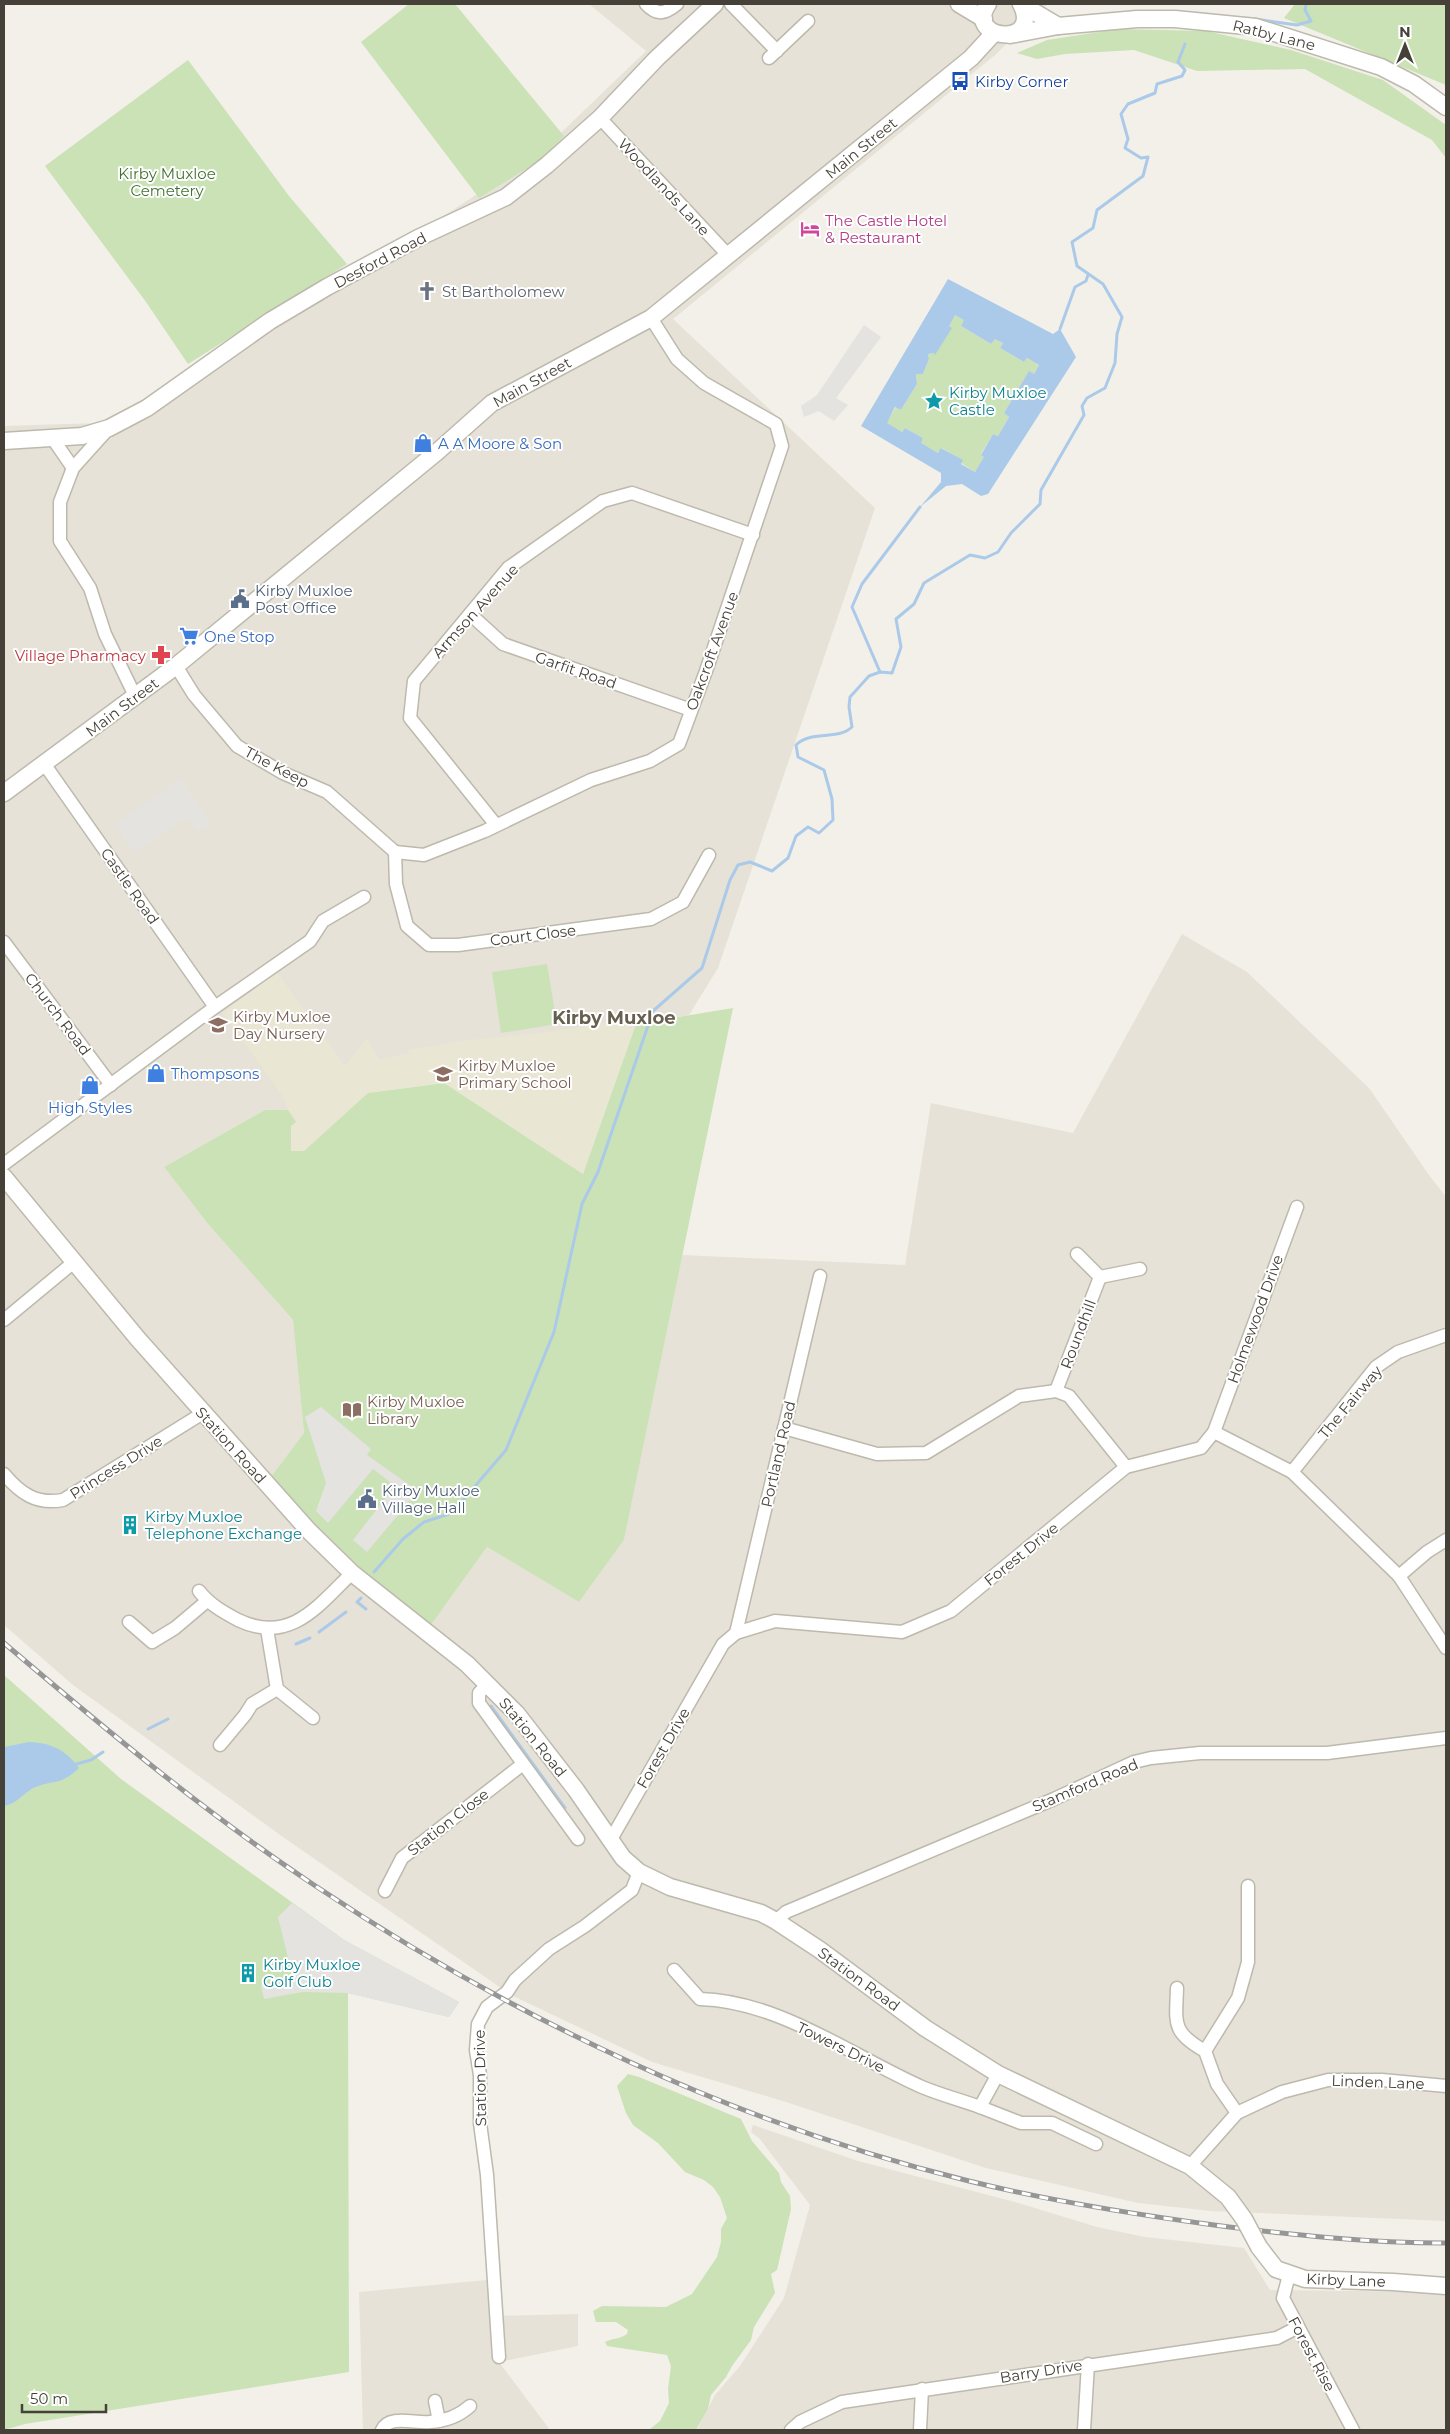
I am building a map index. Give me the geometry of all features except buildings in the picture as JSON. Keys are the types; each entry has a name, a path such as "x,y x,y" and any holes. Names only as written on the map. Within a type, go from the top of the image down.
{"street":[{"path":"646,4 659,14 668,12 676,4"},
{"name":"Desford Road","path":"4,441 82,436 109,428 147,408 270,321 327,287 418,238 506,197 548,165 600,118 657,58 715,4"},
{"path":"730,4 773,54 808,22"},
{"path":"959,4 986,11 1002,34"},
{"path":"1021,4 1058,26"},
{"name":"Main Street","path":"4,794 136,698 176,666 430,458 492,403 651,318 971,58 1002,34 1016,33 1024,22 1024,10 1021,4"},
{"name":"Ratby Lane","path":"1002,34 1095,21 1175,19 1256,27 1381,67 1414,84 1446,107"},
{"name":"Woodlands Lane","path":"600,118 728,255"},
{"name":"Oakcroft Avenue","path":"395,852 424,854 496,825 591,780 650,761 679,744 753,535 782,446 776,424 704,383 677,359 651,318"},
{"path":"109,428 73,468 60,502 60,541 90,588 104,634 136,698"},
{"path":"53,438 73,468"},
{"name":"Armson Avenue","path":"496,825 410,718 414,681 508,568 603,501 632,493 753,535"},
{"name":"Garfit Road","path":"470,614 503,644 691,710"},
{"name":"The Keep","path":"176,666 198,701 237,746 282,773 327,792 395,852"},
{"name":"Castle Road","path":"45,765 215,1007"},
{"name":"Court Close","path":"395,852 396,884 407,926 429,945 458,945 651,919 684,902 709,854"},
{"path":"4,1164 33,1140 111,1085 215,1007 310,941 323,921 364,896"},
{"name":"Church Road","path":"4,942 111,1085"},
{"name":"Station Road","path":"4,1177 203,1413 303,1524 352,1573 467,1664 517,1714 576,1790 623,1858 640,1872 670,1887 761,1913 776,1921 820,1950 925,2028 998,2074 1190,2166 1228,2197 1244,2219 1259,2247"},
{"name":"Holmewood Drive","path":"1214,1432 1297,1207"},
{"path":"1078,1254 1100,1277 1140,1269"},
{"path":"4,1320 74,1262"},
{"name":"Portland Road","path":"736,1633 820,1276"},
{"name":"Roundhill","path":"1056,1391 1100,1277"},
{"name":"The Fairway","path":"1292,1472 1376,1367 1398,1352 1446,1335"},
{"path":"784,1428 877,1454 926,1453 1018,1396 1056,1391 1069,1396 1126,1467"},
{"name":"Princess Drive","path":"4,1474 16,1488 41,1502 63,1500 203,1413"},
{"path":"1214,1432 1292,1472 1399,1576 1446,1648"},
{"name":"Forest Drive","path":"610,1841 723,1644 736,1633 775,1621 902,1632 951,1611 1126,1467 1201,1448 1214,1432"},
{"path":"1399,1576 1427,1552 1446,1540"},
{"path":"199,1590 207,1601 248,1624 267,1629 288,1626 311,1614 352,1573"},
{"path":"129,1622 152,1642 175,1628 207,1601"},
{"path":"267,1629 277,1689 313,1718"},
{"name":"Station Road","path":"488,1684 479,1693 479,1703 578,1839"},
{"path":"220,1745 245,1716 252,1704 277,1689"},
{"name":"Stamford Road","path":"776,1921 786,1912 1054,1799 1134,1762 1151,1758 1200,1753 1328,1753 1446,1738"},
{"name":"Station Close","path":"385,1891 402,1858 523,1764"},
{"name":"Station Drive","path":"499,2357 487,2175 480,2124 480,2075 476,2050 478,2024 487,2007 508,1992 515,1980 549,1949 585,1926 632,1890 640,1872"},
{"path":"1205,2051 1238,1998 1248,1962 1248,1886"},
{"name":"Towers Drive","path":"674,1970 700,1999 718,1999 758,2008 923,2088 980,2107 1021,2124 1052,2124 1096,2144"},
{"path":"1177,1988 1176,2022 1186,2040 1205,2051 1216,2084 1237,2113"},
{"path":"980,2107 998,2074"},
{"name":"Linden Lane","path":"1190,2166 1237,2113 1282,2092 1328,2080 1382,2080 1446,2086"},
{"name":"Kirby Lane","path":"1259,2247 1276,2269 1304,2279 1446,2286"},
{"name":"Forest Rise","path":"1289,2275 1283,2298 1353,2430"},
{"name":"Barry Drive","path":"791,2430 800,2422 842,2402 1088,2364 1277,2338 1298,2327"},
{"path":"1084,2430 1088,2364"},
{"path":"920,2430 922,2389"},
{"path":"435,2401 439,2421"},
{"path":"382,2430 388,2423 394,2421 418,2423 452,2418 470,2406"}],"shaded area":[{"path":"589,4 1048,4 995,55 673,319 875,508 718,968 689,1015 636,1024 368,1093 304,1151 265,1110 164,1167 208,1224 293,1320 304,1433 267,1482 431,1625 487,1547 579,1602 624,1540 682,1255 905,1265 931,1103 1073,1133 1182,934 1247,972 1369,1088 1446,1197 1446,2221 1211,2211 1138,2203 986,2168 786,2102 652,2062 511,1995 283,1837 73,1685 4,1625 4,426 131,422 541,152 646,51"},
{"path":"864,325 881,337 836,398 848,405 834,421 819,411 804,417 801,406 817,395"},
{"path":"180,779 211,823 197,832 187,817 135,853 115,824"},
{"name":"Kirby Muxloe Primary School","path":"277,972 345,1066 367,1038 379,1060 410,1053 408,1050 461,1041 548,1032 628,1019 636,1024 583,1174 443,1083 368,1093 304,1151 291,1151 291,1126 296,1122 288,1110 284,1098 223,1013"},
{"path":"321,1407 371,1449 367,1455 418,1491 367,1552 353,1540 395,1486 373,1469 328,1523 316,1511 326,1483 305,1417"},
{"name":"Kirby Muxloe Golf Club","path":"292,1903 344,1940 459,2002 449,2017 348,1993 302,1992 264,1999 261,1985 293,1978 278,1917"},
{"path":"753,2125 858,2161 1015,2202 1097,2227 1145,2237 1244,2248 1270,2290 1446,2292 1446,2430 697,2430 715,2395 740,2366 784,2298 810,2205 760,2139 751,2132"},
{"path":"487,2280 493,2316 578,2314 578,2346 499,2362 550,2430 363,2430 359,2292"}],"green space":[{"path":"409,4 455,4 564,136 542,159 479,198 361,42"},
{"path":"1295,4 1446,4 1446,85 1284,18"},
{"path":"1119,29 1206,31 1291,50 1383,80 1446,125 1446,158 1432,140 1305,69 1197,71 1134,50 1065,54 1037,59 1017,53 1047,40"},
{"name":"Kirby Muxloe Cemetery","path":"188,60 289,196 347,264 188,364 146,302 45,166"},
{"path":"955,314 965,320 961,326 991,344 995,338 1003,343 1000,348 1024,362 1027,358 1039,365 1034,374 1029,372 1004,413 1009,417 998,436 993,434 981,454 985,457 975,472 961,463 962,460 942,448 938,453 920,443 923,438 905,428 902,432 886,423 896,407 901,410 917,384 916,374 923,374 929,359 928,354 934,353 951,328 948,326"},
{"path":"547,964 557,1024 501,1033 492,972"},
{"path":"733,1008 624,1540 579,1602 487,1547 431,1625 359,1567 267,1482 304,1433 293,1320 208,1224 164,1167 265,1110 288,1110 296,1122 291,1126 291,1151 304,1151 368,1093 444,1083 583,1174 636,1024"},
{"name":"Kirby Muxloe Golf Club","path":"4,1675 121,1779 344,1940 459,2002 449,2017 348,1993 349,2372 25,2424 4,2430"},
{"path":"628,2074 741,2119 752,2141 779,2173 781,2182 790,2196 791,2209 777,2270 771,2274 775,2293 754,2327 751,2340 726,2377 711,2395 708,2409 696,2430 649,2430 660,2421 669,2403 668,2389 671,2366 667,2355 607,2346 605,2342 625,2336 628,2330 616,2322 596,2322 593,2311 602,2306 666,2307 692,2294 717,2257 721,2242 721,2229 727,2218 720,2197 713,2187 704,2180 685,2172 658,2143 633,2125 626,2113 617,2086"}],"water":[{"path":"948,279 1053,334 1060,329 1076,357 988,494 981,496 962,484 946,486 920,507 941,482 941,473 861,426","holes":["955,315 964,320 961,326 991,344 995,339 1003,343 1000,348 1024,362 1027,358 1039,365 1034,374 1029,371 1004,413 1009,417 998,436 993,434 981,455 984,457 975,472 961,464 963,460 941,448 938,453 921,443 923,438 905,428 902,432 887,423 895,407 901,410 917,384 916,374 923,374 929,359 928,354 934,353 935,355 952,328 949,326"]},
{"path":"29,1742 52,1746 64,1752 79,1768 66,1778 33,1788 16,1801 4,1806 4,1747"}],"waterway":[{"path":"1255,19 1297,25 1311,21 1305,10 1306,4"},
{"path":"374,1572 403,1539 424,1522 452,1513 506,1450 554,1332 582,1204 598,1172 653,1011 702,968 730,880 738,865 750,862 772,871 788,858 796,836 808,827 819,833 833,820 832,799 824,770 798,757 796,745 802,740 816,736 839,734 852,727 849,707 850,697 869,676 880,672 892,673 901,647 896,619 914,604 924,583 970,555 985,558 998,552 1011,533 1040,504 1041,490 1084,415 1082,406 1087,398 1105,388 1115,363 1117,334 1122,317 1103,284 1077,266 1072,242 1093,228 1097,210 1143,176 1148,157 1141,158 1125,148 1128,139 1121,114 1128,104 1155,93 1157,84 1182,76 1185,70 1178,62 1185,44"},
{"path":"1060,329 1075,287 1086,281 1088,275"},
{"path":"880,672 852,607 862,584 920,507"},
{"path":"361,1598 357,1602 366,1609"},
{"path":"319,1632 346,1612"},
{"path":"296,1644 310,1638"},
{"path":"491,1706 565,1808"},
{"path":"148,1729 168,1719"},
{"path":"73,1765 91,1760 103,1752"}],"railway":[{"path":"4,1643 117,1738 194,1799 273,1857 390,1934 547,2022 629,2062 712,2097 796,2129 882,2157 969,2181 1030,2195 1153,2216 1272,2232 1359,2240 1446,2243"}],"place":[{"name":"Kirby Corner","path":"960,81"},
{"name":"The Castle Hotel & Restaurant","path":"810,229"},
{"name":"St Bartholomew","path":"427,291"},
{"name":"Kirby Muxloe Castle","path":"934,401"},
{"name":"A A Moore & Son","path":"423,443"},
{"name":"Kirby Muxloe Post Office","path":"240,599"},
{"name":"One Stop","path":"189,636"},
{"name":"Village Pharmacy","path":"161,655"},
{"name":"Kirby Muxloe Day Nursery","path":"218,1025"},
{"name":"Thompsons","path":"156,1073"},
{"name":"Kirby Muxloe Primary School","path":"443,1074"},
{"name":"High Styles","path":"90,1085"},
{"name":"Kirby Muxloe Library","path":"352,1410"},
{"name":"Kirby Muxloe Village Hall","path":"367,1499"},
{"name":"Kirby Muxloe Telephone Exchange","path":"130,1525"},
{"name":"Kirby Muxloe Golf Club","path":"248,1973"}],"district":[{"name":"Kirby Muxloe","path":"614,1018"}]}
